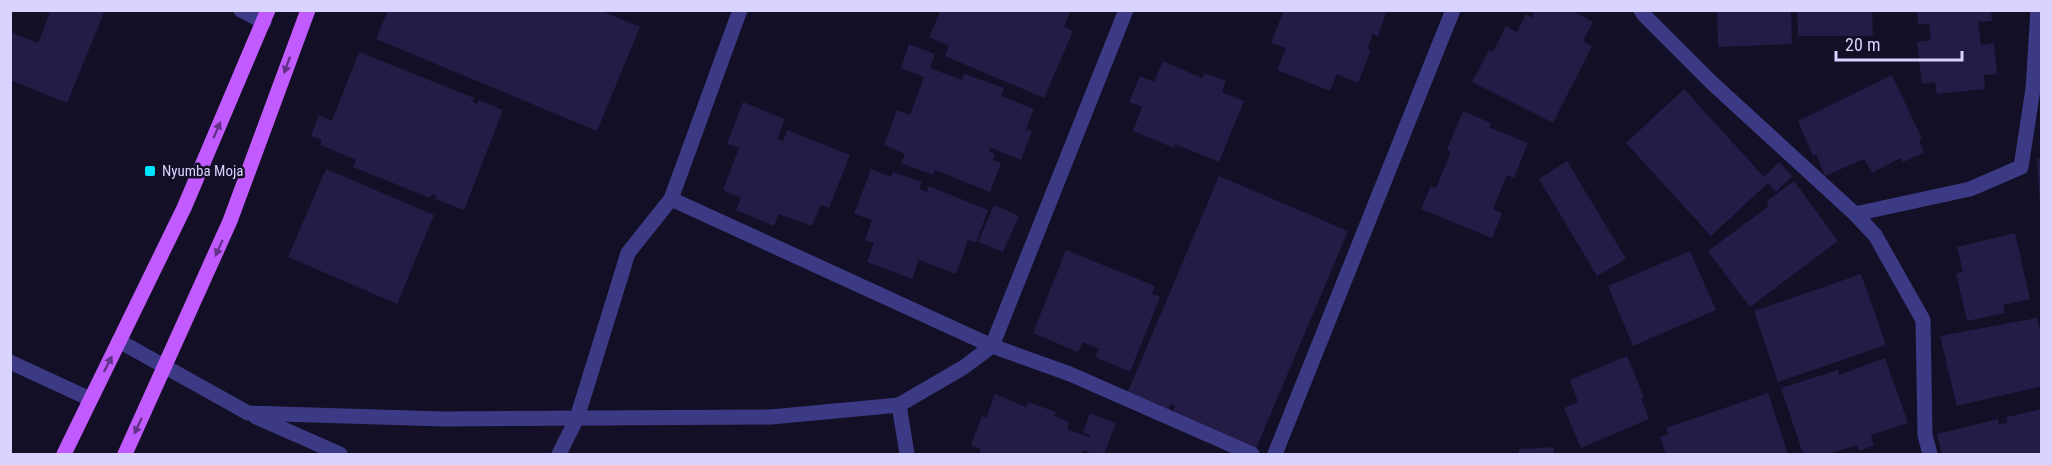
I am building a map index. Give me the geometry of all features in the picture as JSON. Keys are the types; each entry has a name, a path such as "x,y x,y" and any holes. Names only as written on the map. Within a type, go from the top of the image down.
{"main road":[{"path":"125,454 167,366 230,221 308,10"},
{"path":"64,454 184,208 266,16"}],"street":[{"path":"241,10 266,16"},
{"path":"559,454 577,418 628,253 671,199 740,10"},
{"path":"248,413 444,419 771,417 899,405 964,367 992,346 1126,10"},
{"path":"1275,454 1453,10"},
{"path":"1641,10 1711,82 1875,235 1923,320 1925,435 1930,454"},
{"path":"1855,214 1970,189 2021,167 2033,89 2038,10"},
{"path":"671,199 992,346 1070,374 1252,454"},
{"path":"119,341 248,413 340,454"},
{"path":"10,362 90,399"},
{"path":"899,405 908,454"}],"building":[{"path":"51,10 105,10 67,103 10,80 10,32 38,43"},
{"path":"388,10 599,10 640,27 597,131 376,39"},
{"path":"941,10 1070,12 1064,27 1073,31 1044,98 945,56 949,46 929,37"},
{"path":"1284,10 1387,10 1378,36 1373,34 1367,49 1371,50 1358,83 1337,74 1330,91 1277,70 1286,48 1271,43"},
{"path":"1535,10 1571,10 1593,22 1583,41 1592,46 1553,123 1472,82 1489,50 1493,52 1506,26 1517,32 1526,14 1532,18"},
{"path":"1717,10 1791,10 1792,44 1718,47"},
{"path":"1797,10 1872,10 1873,36 1798,36"},
{"path":"1917,10 1991,10 1992,21 1978,22 1981,45 1994,43 1997,74 1984,75 1985,89 1937,94 1935,82 1922,84 1917,42 1931,40 1929,23 1918,25"},
{"path":"909,44 935,54 930,68 962,80 964,74 1004,88 1001,96 1034,109 1026,129 1032,131 1021,160 991,148 989,152 995,154 993,160 1001,163 990,192 935,170 933,175 901,163 905,154 884,145 897,110 910,115 924,77 901,68"},
{"path":"359,52 474,98 473,102 477,104 479,100 503,110 464,210 435,199 436,195 432,194 430,198 353,167 356,160 320,145 322,140 311,136 319,115 332,121"},
{"path":"1163,61 1202,78 1205,73 1226,81 1222,92 1244,101 1219,162 1175,144 1174,148 1133,131 1142,107 1129,102 1140,76 1154,82"},
{"path":"1892,75 1922,139 1919,140 1924,153 1903,162 1900,158 1872,173 1864,159 1825,176 1816,154 1813,156 1798,121"},
{"path":"1684,89 1764,177 1779,162 1792,176 1776,192 1768,183 1711,236 1626,143"},
{"path":"743,102 785,119 777,139 783,141 787,130 850,155 829,208 821,205 812,226 779,214 774,226 736,210 741,198 723,190 739,148 727,144"},
{"path":"1463,111 1491,123 1489,127 1528,143 1514,178 1507,175 1493,209 1502,213 1492,238 1421,209 1431,186 1436,188 1451,152 1447,150"},
{"path":"2037,159 2042,159 2042,206 2040,206"},
{"path":"1567,161 1626,259 1597,276 1539,179"},
{"path":"326,169 434,215 397,304 288,257"},
{"path":"871,169 891,177 893,172 922,182 919,189 927,192 929,186 988,210 976,243 968,240 956,274 919,260 912,279 867,262 874,243 865,240 872,220 854,214"},
{"path":"1219,176 1348,231 1255,451 1172,416 1175,406 1171,404 1168,412 1127,394"},
{"path":"1794,181 1838,241 1750,307 1708,251 1769,206 1767,201"},
{"path":"994,205 1019,216 1003,252 978,242"},
{"path":"2015,233 2030,299 2003,305 2005,313 1967,321 1956,273 1963,272 1957,247"},
{"path":"1066,250 1155,286 1152,294 1160,297 1130,372 1095,357 1099,349 1083,342 1078,352 1033,333"},
{"path":"1690,251 1716,310 1633,346 1608,286"},
{"path":"1861,274 1886,345 1778,382 1754,311"},
{"path":"2037,318 2042,337 2042,386 1957,406 1940,336"},
{"path":"1627,356 1644,397 1641,398 1649,419 1581,448 1564,408 1578,402 1570,380"},
{"path":"1885,358 1908,423 1871,435 1874,445 1859,451 1857,445 1829,454 1803,454 1781,388 1838,370 1839,375"},
{"path":"1768,393 1788,454 1666,454 1660,437 1669,434 1666,428"},
{"path":"995,394 1026,407 1028,402 1056,412 1054,416 1069,422 1067,429 1089,437 1090,435 1083,432 1090,413 1116,423 1104,454 1094,454 1083,450 1082,454 979,454 981,449 971,445 982,416 986,418"},
{"path":"2042,409 2042,454 1942,454 1937,434 1998,419 1998,424 2007,423 2007,417"},
{"path":"1554,447 1554,454 1519,454 1519,449"}],"place":[{"name":"Nyumba Moja","path":"150,171"}]}
